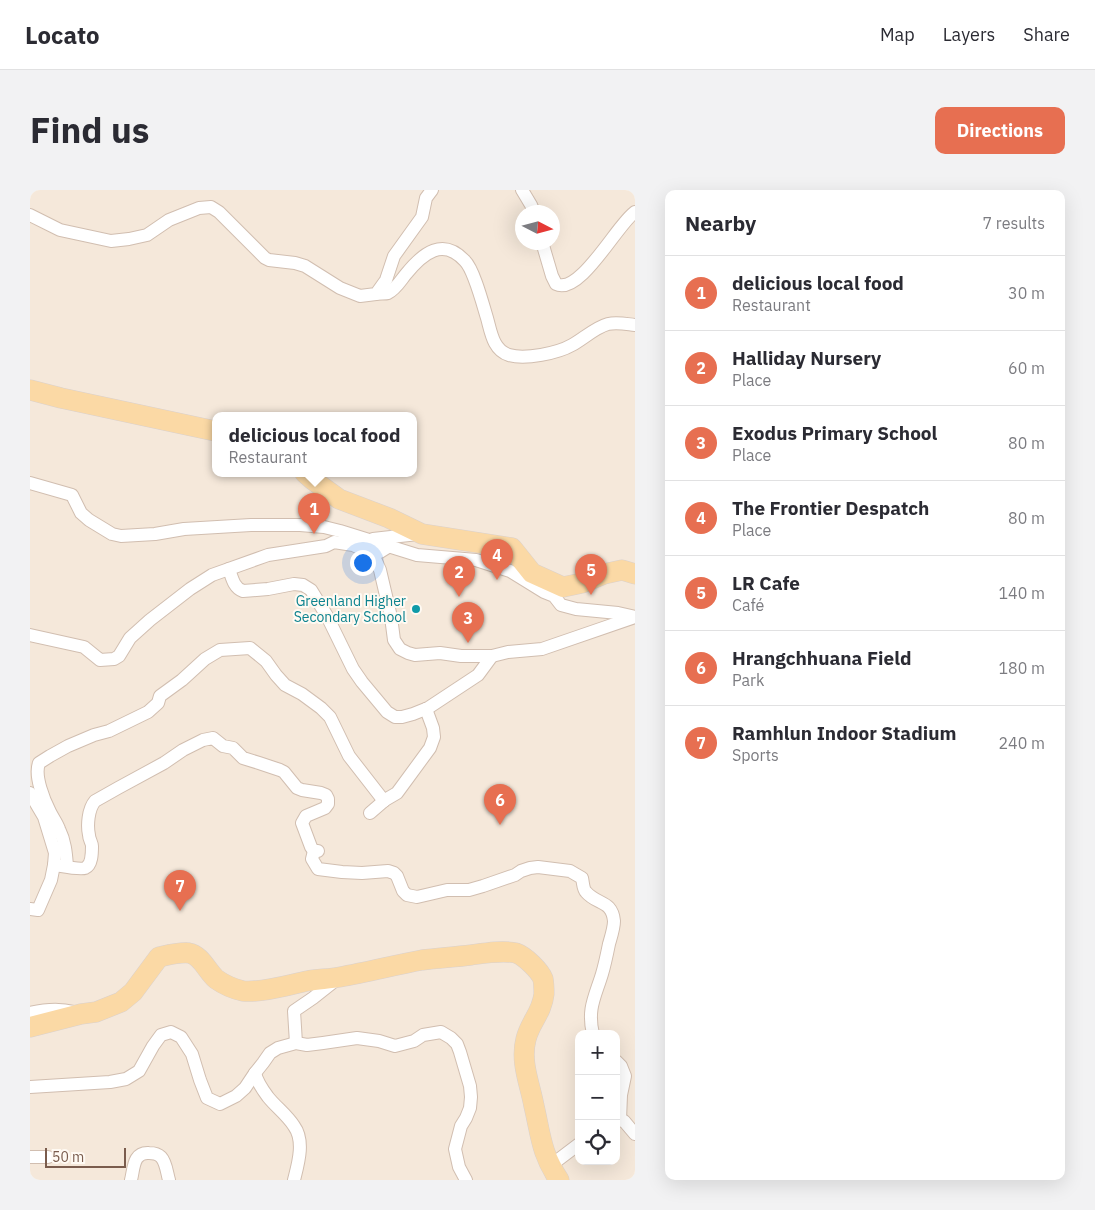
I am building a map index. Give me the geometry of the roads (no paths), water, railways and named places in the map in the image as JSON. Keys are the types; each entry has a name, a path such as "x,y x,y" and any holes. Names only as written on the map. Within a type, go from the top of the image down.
{"main road":[{"path":"30,390 212,430"},
{"path":"310,477 339,498 389,518 422,534 512,548 532,573 563,587 622,570 635,574"},
{"path":"30,1027 96,1012 121,1002 133,992 159,957 178,954 188,953 195,955 215,978 228,986 243,991 257,991 423,960 501,952 517,953 538,971 543,979 544,998 541,1010 526,1037 523,1052 524,1066 540,1138 555,1173"}],"street":[{"path":"376,294 386,280 394,256 422,217 426,198 432,190"},
{"path":"522,190 531,205"},
{"path":"30,215 60,230 111,241 147,235 169,220 199,208 210,207 219,212 265,258 305,266 340,288 360,296 387,293 396,287 414,265 428,252 448,249 456,252 468,264 497,348 510,356 527,357 558,351 572,345 584,336 607,324 635,325"},
{"path":"544,250 556,284 564,286 571,283 591,266 630,215 635,212"},
{"path":"30,483 72,495 82,513 89,520 112,534 121,536 155,534 184,529 251,525 300,525 324,527 368,546 422,534"},
{"path":"30,635 84,647 100,660 114,660 119,656 130,638 170,604 212,575 268,555 326,546 334,542 388,547 417,555 464,558 484,562 510,571 554,596 561,605 576,609 618,613 635,617"},
{"path":"368,546 380,570 391,617 394,640 400,649 408,654 440,653 461,656 492,656 508,652 542,649 635,617"},
{"path":"229,569 237,588 244,591 294,584 303,585 311,590 327,616 353,669 387,712 395,717 402,717 426,709 478,675 492,656"},
{"path":"68,866 65,845 60,830 50,814 42,793 38,771 39,763 68,746 148,712 158,703 160,696 177,684 205,659 220,650 250,648 266,661 285,685 302,694 326,712 336,727 349,756 384,801"},
{"path":"370,813 397,792 433,743 433,728 426,709"},
{"path":"54,865 82,869 88,866 92,846 88,834 89,824 91,808 95,801 159,766 183,750 203,740 213,738 223,746 234,748 243,758 260,762 284,772 297,788 326,795 328,804 325,808 306,816 302,823 311,847 316,851 312,859 318,869 342,872 394,873 403,891 407,895 417,897 447,890 476,888 530,868 538,867 570,872 582,878 585,891 595,900 609,907 614,923 590,1015 592,1030"},
{"path":"30,793 44,817 55,853 51,880 38,910 30,909"},
{"path":"296,1043 294,1011 339,977"},
{"path":"30,1013 61,1009 81,1014"},
{"path":"30,1087 110,1082 126,1079 139,1071 161,1035 171,1032 181,1037 192,1054 207,1098 220,1104 236,1096 245,1088 254,1073 270,1054 278,1048 296,1043 307,1045 357,1038 394,1046 404,1045 423,1035 441,1032 451,1038 456,1044 470,1086 472,1098 470,1108 461,1126 455,1149 459,1167 466,1180"},
{"path":"620,1065 626,1076 620,1103"},
{"path":"254,1073 263,1091 295,1127 299,1136 298,1160 294,1180"},
{"path":"620,1120 624,1121 635,1134"},
{"path":"555,1173 575,1149"},
{"path":"131,1180 138,1156 142,1153 150,1152 161,1157 170,1180"},
{"path":"30,1157 48,1158"}],"place":[{"name":"delicious local food","path":"314,534"},
{"name":"The Frontier Despatch","path":"497,580"},
{"name":"LR Cafe","path":"591,595"},
{"name":"Halliday Nursery","path":"459,597"},
{"name":"Greenland Higher Secondary School","path":"416,609"},
{"name":"Exodus Primary School","path":"468,643"},
{"name":"Hrangchhuana Field","path":"500,825"},
{"name":"Ramhlun Indoor Stadium","path":"180,911"}]}
